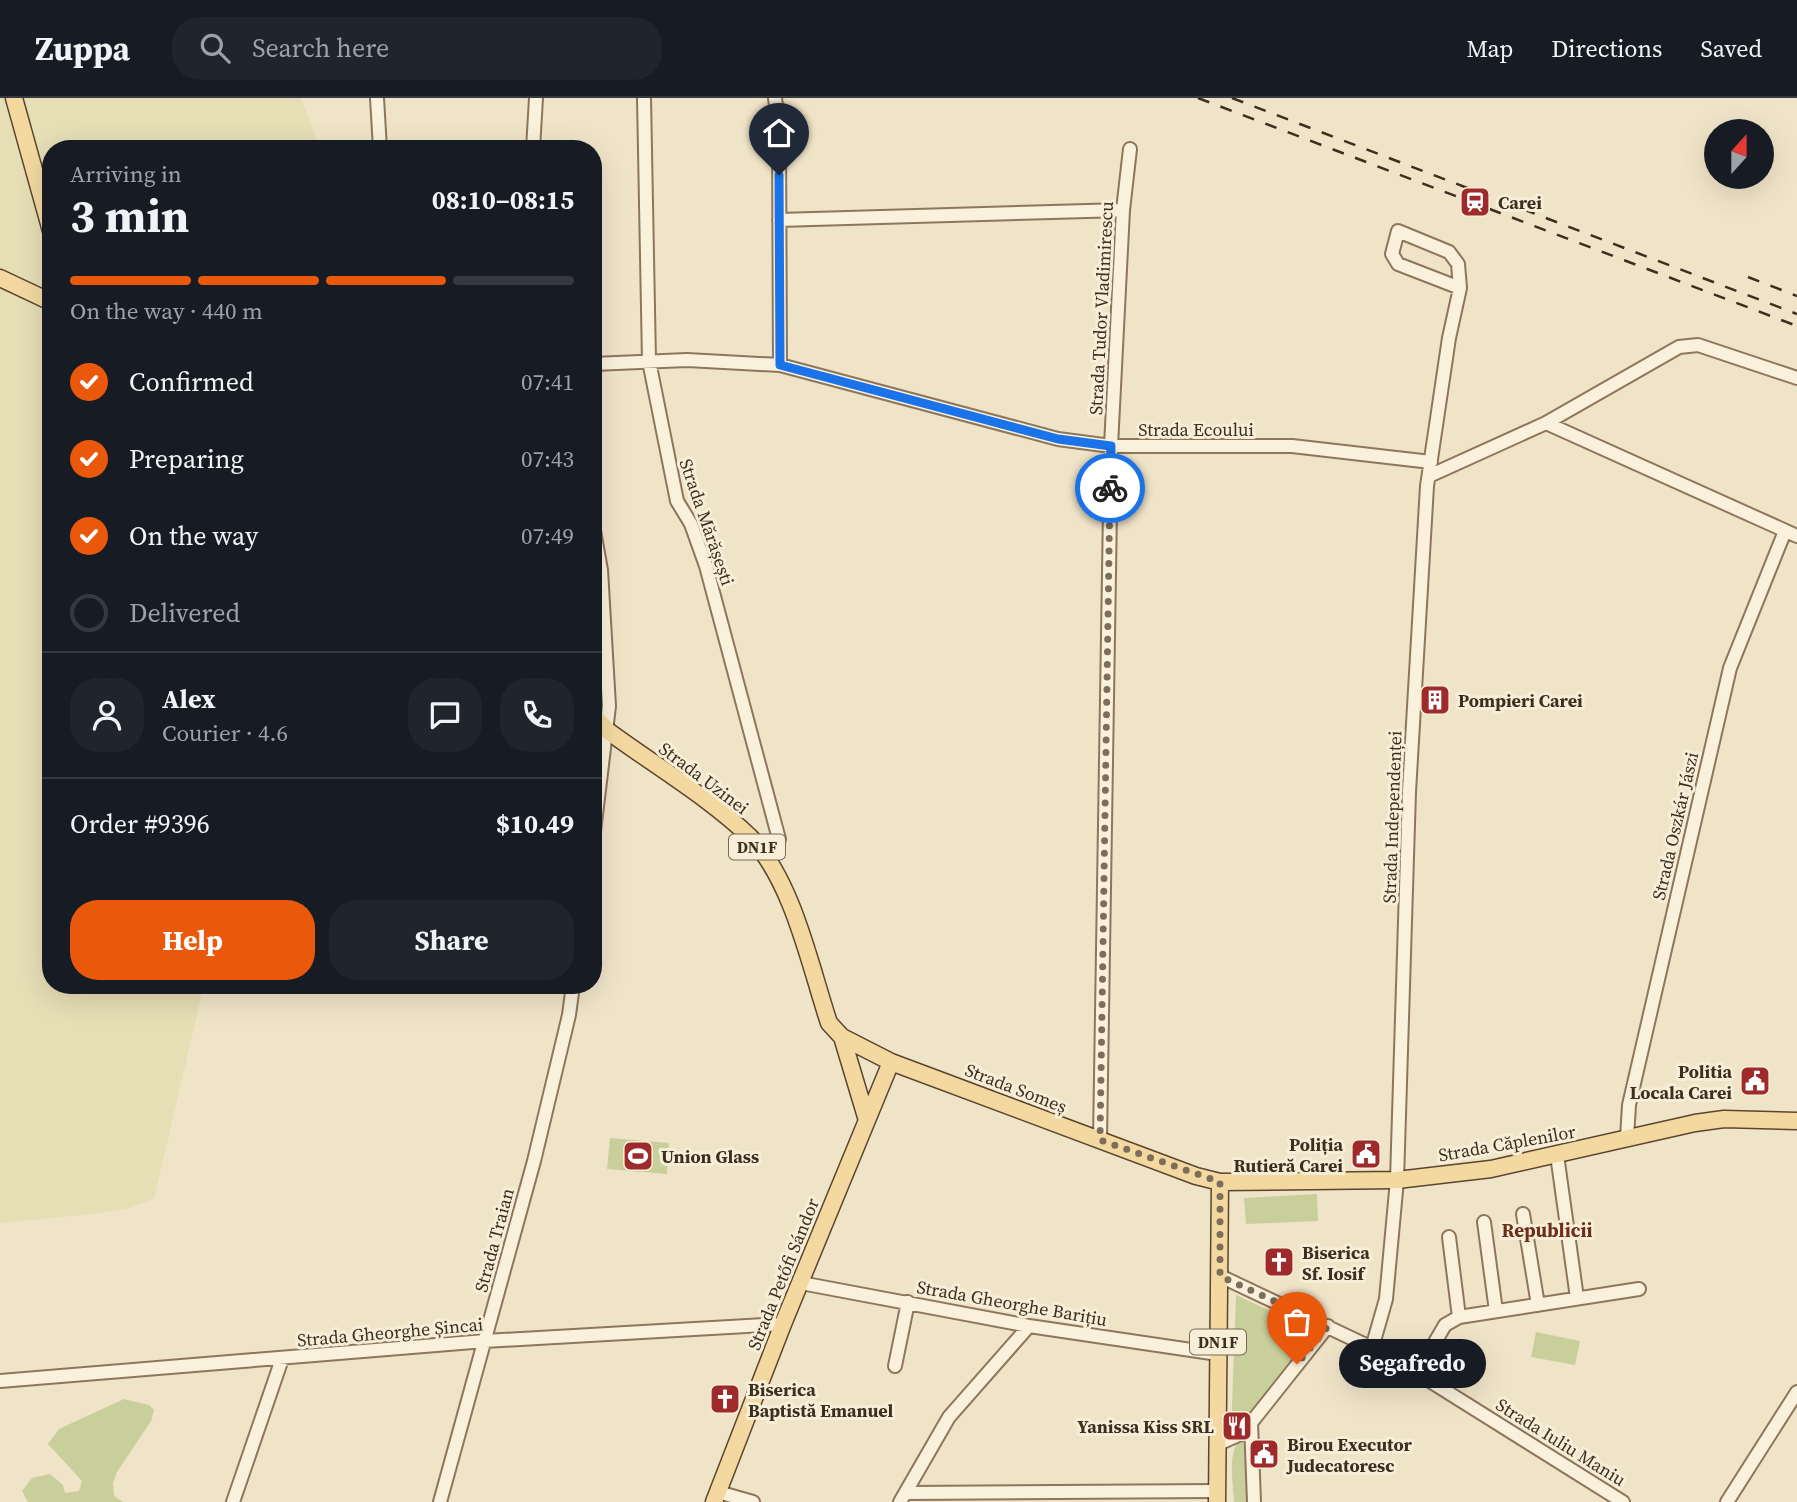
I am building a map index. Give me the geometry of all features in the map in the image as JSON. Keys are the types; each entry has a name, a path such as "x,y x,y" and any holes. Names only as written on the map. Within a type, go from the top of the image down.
{"main road":[{"path":"14,98 42,199"},
{"path":"0,278 42,298"},
{"name":"Strada Uzinei","path":"602,725 750,838 770,864 787,896 829,1023 842,1037 866,1117"},
{"name":"Strada Someș","path":"842,1037 891,1062 1220,1182"},
{"name":"Strada Petőfi Sándor","path":"716,1497 866,1117 891,1062"},
{"name":"Strada Căplenilor","path":"1220,1182 1397,1180 1490,1169 1627,1137 1724,1119 1797,1121"},
{"name":"DN1F","path":"1216,1497 1220,1182"}],"street":[{"path":"377,98 379,140"},
{"path":"534,140 536,98"},
{"name":"Strada Mărășești","path":"645,98 649,361 674,491 691,524 706,566 779,839 770,864"},
{"path":"775,98 780,365"},
{"name":"Strada Tudor Vladimirescu","path":"1100,1140 1111,446 1123,210 1129,149"},
{"path":"779,220 1123,210"},
{"name":"Strada Independenței","path":"1372,1348 1386,1299 1397,1180 1409,792 1429,476 1460,288 1458,264 1449,252 1398,231 1392,254 1398,264 1460,288"},
{"path":"1429,476 1546,423 1679,347 1690,344 1797,378"},
{"name":"Strada Ecoului","path":"602,364 687,360 780,365 1058,439 1111,446 1292,446 1431,462"},
{"path":"1546,423 1791,533"},
{"name":"Strada Oszkár Jászi","path":"1627,1137 1629,1105 1730,668 1791,533"},
{"path":"602,593 608,732 602,775"},
{"name":"Strada Traian","path":"440,1502 534,1161 572,994"},
{"path":"1557,1155 1577,1298"},
{"path":"1523,1214 1538,1305"},
{"path":"1484,1222 1496,1311"},
{"path":"1449,1237 1459,1317"},
{"name":"Strada Iuliu Maniu","path":"1220,1276 1328,1326 1417,1373 1623,1502"},
{"name":"Strada Gheorghe Barițiu","path":"801,1283 1029,1326 1218,1354"},
{"path":"1417,1373 1445,1325 1459,1317 1639,1289"},
{"path":"895,1366 908,1302"},
{"name":"Strada Gheorghe Șincai","path":"0,1381 485,1341 783,1324"},
{"path":"1029,1326 948,1416 903,1498 1216,1497"},
{"path":"1216,1445 1243,1433 1328,1326"},
{"path":"233,1502 282,1359"},
{"path":"1727,1502 1797,1392"},
{"path":"1251,1422 1254,1502"},
{"path":"716,1497 753,1502"}],"shaded area":[{"path":"0,98 301,98 317,140 42,140 42,994 202,994 154,1199 129,1208 92,1214 0,1223"}],"green space":[{"name":"Union Glass","path":"610,1138 669,1143 667,1174 607,1169"},
{"path":"1317,1194 1318,1221 1246,1224 1244,1198"},
{"path":"1236,1295 1316,1332 1247,1420 1231,1434"},
{"path":"1536,1332 1580,1341 1575,1365 1531,1357"},
{"path":"124,1399 149,1405 154,1410 151,1421 117,1472 113,1483 114,1496 123,1502 28,1502 22,1491 32,1478 50,1474 63,1485 65,1493 79,1491 82,1481 48,1444 59,1429"},
{"path":"1249,1431 1244,1450 1248,1502 1234,1502 1233,1453 1241,1437"}],"railway":[{"path":"1198,98 1797,326"},
{"path":"1232,98 1797,314"},
{"path":"1748,277 1797,296"}],"way so far":[{"path":"1110,488 1100,1140 1196,1176 1220,1182 1220,1276 1328,1326 1297,1364"}],"place":[{"name":"Carei","path":"1475,202"},
{"name":"Pompieri Carei","path":"1435,700"},
{"name":"Politia Locala Carei","path":"1755,1081"},
{"name":"Poliția Rutieră Carei","path":"1366,1154"},
{"name":"Union Glass","path":"638,1156"},
{"name":"Biserica Sf. Iosif","path":"1279,1262"},
{"name":"Segafredo","path":"1297,1364"},
{"name":"Biserica Baptistă Emanuel","path":"725,1399"},
{"name":"Yanissa Kiss SRL","path":"1237,1426"},
{"name":"Birou Executor Judecatoresc","path":"1264,1454"}],"district":[{"name":"Republicii","path":"1547,1230"}],"route":[{"path":"779,175 780,365 807,370 1058,439 1111,446 1110,488"}]}
